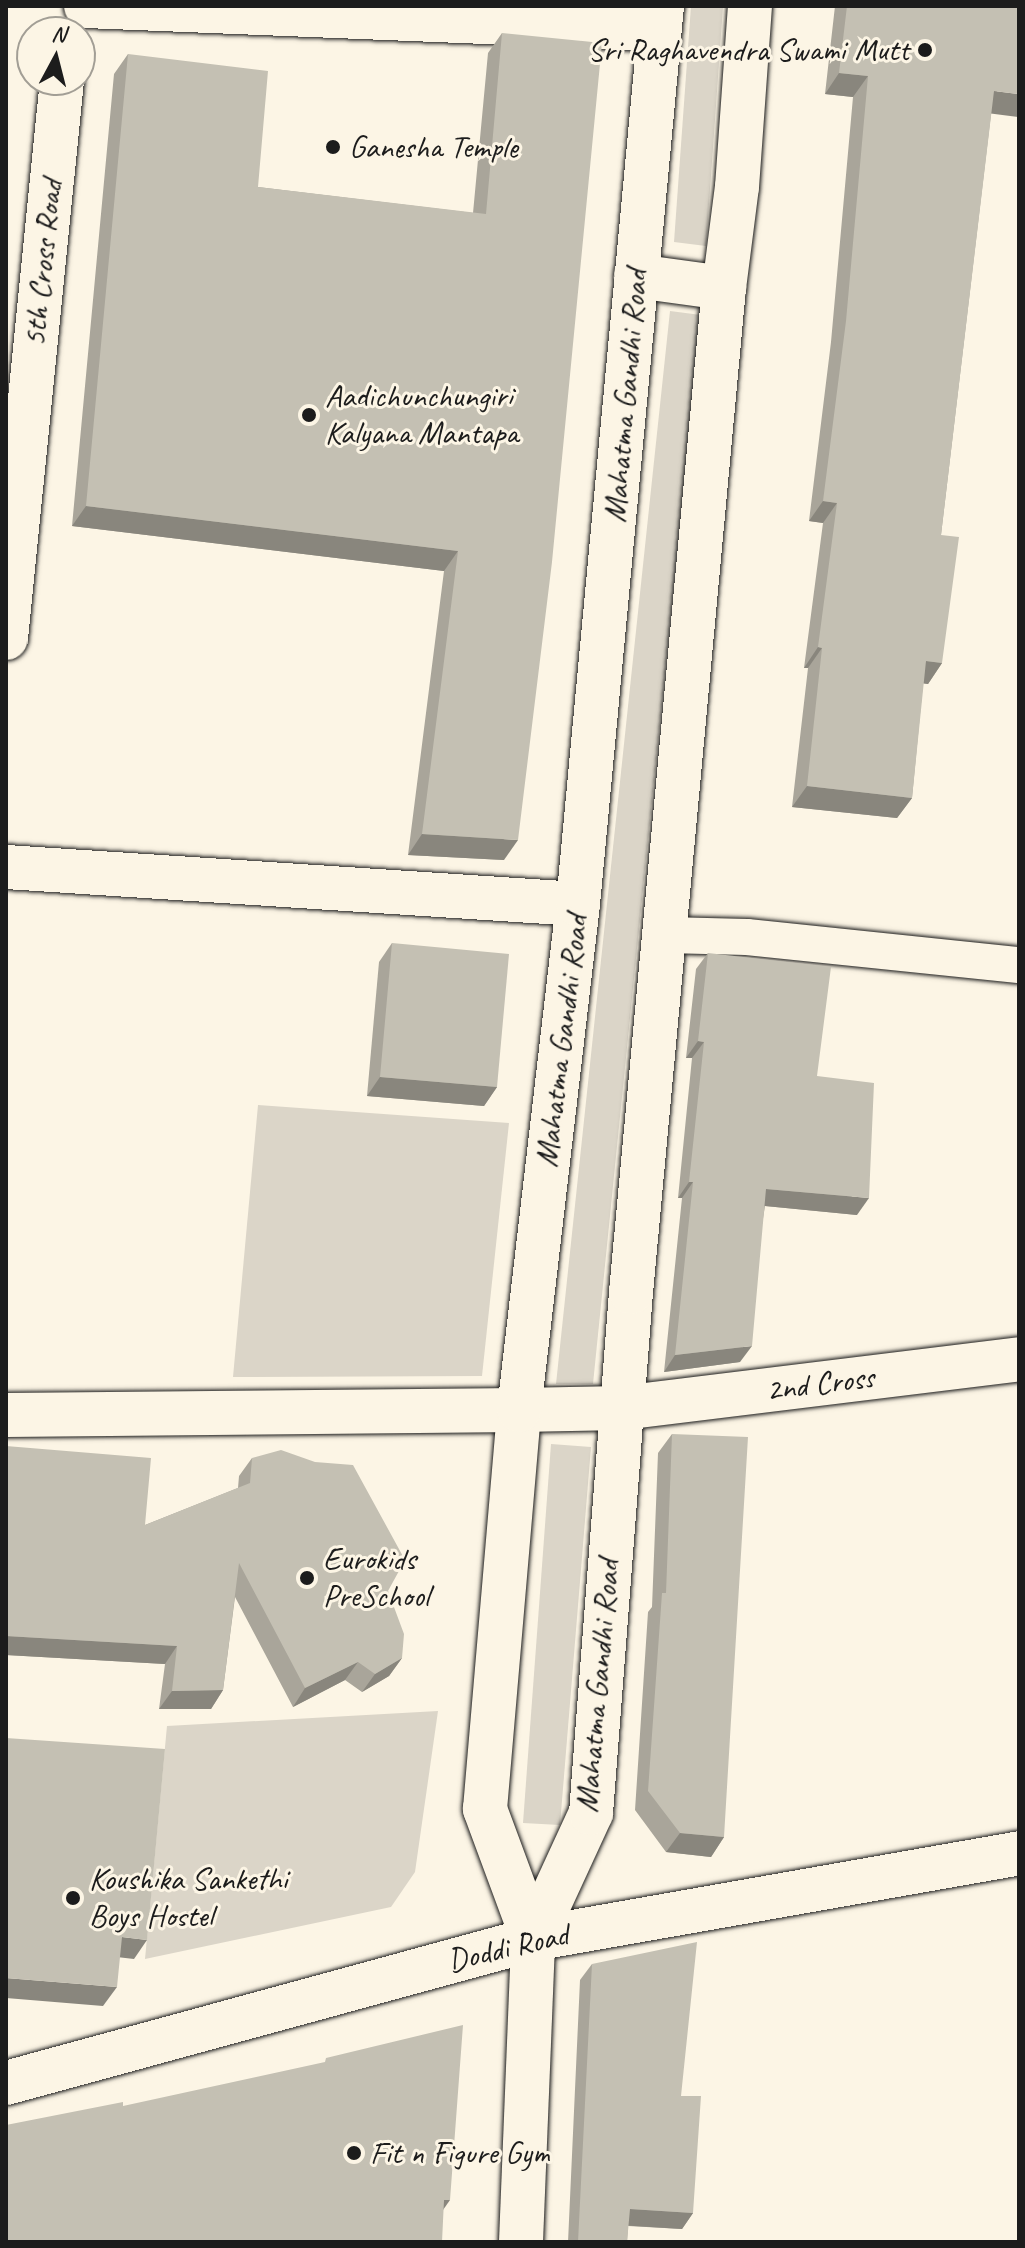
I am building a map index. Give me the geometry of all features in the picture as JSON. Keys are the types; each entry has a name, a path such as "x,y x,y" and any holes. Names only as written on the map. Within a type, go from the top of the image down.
{"street":[{"path":"86,6 661,17"},
{"name":"Mahatma Gandhi Road","path":"533,1939 591,1813 622,1408 724,288 737,187 750,6"},
{"name":"Mahatma Gandhi Road","path":"533,1939 485,1809 519,1410 578,904 661,17"},
{"name":"5th Cross Road","path":"6,638 8,576 60,96"},
{"path":"636,276 724,288"},
{"path":"6,867 578,904"},
{"name":"2nd Cross","path":"6,1415 622,1408 1019,1359"},
{"name":"Doddi Road","path":"6,2083 533,1939 1019,1853"},
{"path":"521,2242 533,1939"}],"lane":[{"path":"666,935 747,937 1019,965"}],"shaded area":[{"path":"691,6 723,6 706,246 674,242"},
{"path":"670,311 701,315 593,1384 556,1384"},
{"path":"258,1105 509,1123 482,1376 233,1377"},
{"path":"551,1444 591,1447 560,1825 523,1823"},
{"path":"438,1711 415,1872 391,1907 145,1959 167,1726"}],"building":[{"path":"847,6 1019,6 1019,94 994,91 941,535 959,537 942,663 926,661 912,798 807,786 822,648 818,647 837,503 823,501 846,321 868,76 839,73"},
{"path":"502,33 602,43 552,562 518,840 422,834 458,551 86,506 128,54 268,71 258,187 486,214"},
{"path":"392,943 509,954 497,1087 380,1077"},
{"path":"708,953 831,967 817,1076 874,1083 869,1198 766,1189 752,1346 675,1355 693,1182 689,1182 704,1042 698,1041"},
{"path":"672,1434 748,1437 724,1837 680,1833 648,1791 662,1593 666,1593"},
{"path":"6,1446 151,1458 145,1525 250,1483 252,1458 281,1450 315,1462 353,1465 405,1560 388,1591 404,1634 402,1658 375,1674 358,1662 305,1688 239,1563 223,1690 172,1691 177,1646 6,1636"},
{"name":"Koushika Sankethi Boys Hostel","path":"6,1738 165,1749 147,1940 122,1937 117,1987 6,1978"},
{"path":"697,1942 681,2096 701,2096 693,2213 630,2209 627,2242 578,2242 592,1964"},
{"path":"463,2025 450,2200 444,2200 442,2242 6,2242 6,2125 123,2102 123,2106 325,2062 326,2058"}],"place":[{"name":"Sri Raghavendra Swami Mutt","path":"925,50"},
{"name":"Ganesha Temple","path":"333,147"},
{"name":"Aadichunchungiri Kalyana Mantapa","path":"309,415"},
{"name":"Eurokids PreSchool","path":"307,1578"},
{"name":"Koushika Sankethi Boys Hostel","path":"73,1898"},
{"name":"Fit n Figure Gym","path":"354,2153"}]}
